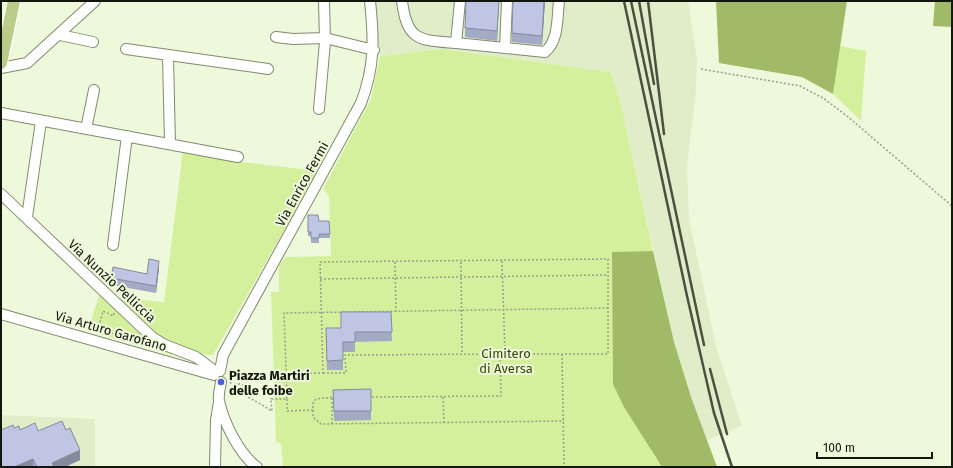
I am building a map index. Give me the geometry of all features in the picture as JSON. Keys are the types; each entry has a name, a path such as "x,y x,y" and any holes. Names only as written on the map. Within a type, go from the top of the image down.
{"main road":[{"path":"1,64 14,1"}],"street":[{"path":"1,68 27,63 60,35 94,1"},
{"path":"320,109 325,38 324,1"},
{"name":"Via Enrico Fermi","path":"215,467 216,420 219,400 218,375 223,354 361,103 368,84 374,50 370,1"},
{"path":"402,1 404,19 410,31 418,38 545,52 551,47 556,31 559,1"},
{"path":"456,43 460,1"},
{"path":"505,48 507,1"},
{"path":"60,35 93,42"},
{"path":"276,37 293,39 325,38 374,50"},
{"path":"126,49 268,69"},
{"path":"168,56 170,144"},
{"path":"86,129 94,90"},
{"path":"1,113 238,157"},
{"path":"27,217 40,121"},
{"path":"113,245 127,136"},
{"name":"Via Nunzio Pelliccia","path":"1,194 27,217 121,309 158,342 196,357 218,375"},
{"name":"Via Arturo Garofano","path":"1,314 218,375"},
{"path":"219,400 235,441 242,452 257,467"}],"path":[{"path":"701,69 800,86 823,98 847,116 952,206"},
{"path":"286,374 346,373 345,355 608,354 608,259 320,262 323,373"},
{"path":"461,261 462,354"},
{"path":"502,261 505,354"},
{"path":"395,262 396,311"},
{"path":"320,279 608,275"},
{"path":"313,410 287,411 284,312 608,308"},
{"path":"117,346 120,335 98,330 103,311 113,316 116,309 118,312 121,309"},
{"path":"364,397 501,396 500,354"},
{"path":"562,354 564,467"},
{"path":"234,384 240,384 271,392 271,399 272,411 238,390 234,384"},
{"path":"443,396 444,423"},
{"path":"332,397 332,424"},
{"path":"340,397 316,399 313,404 313,417 321,424 564,421"},
{"path":"271,399 287,399"}],"shaded area":[{"path":"373,1 688,1 697,60 696,90 687,167 689,219 716,346 742,426 707,440 691,397 674,342 618,92 610,72 442,49 380,56"},
{"path":"1,415 95,419 95,467 1,467"}],"green space":[{"path":"716,1 847,1 833,94 802,77 719,63"},
{"path":"935,1 952,1 952,27 933,26"},
{"path":"840,46 866,51 861,121 833,94"},
{"name":"Cimitero di Aversa","path":"442,49 610,72 618,92 653,251 612,252 652,452 662,467 283,467 281,443 276,442 271,292 279,292 279,265 286,257 331,256 329,195 323,189 371,99 380,56"},
{"path":"183,151 242,162 318,171 213,355 200,354 185,350 159,338 116,297 164,302"},
{"path":"653,251 674,342 691,397 717,467 662,467 624,407 613,384 612,252"},
{"path":"99,295 134,328 162,349 173,355 88,331"}],"building":[{"path":"466,1 499,1 497,31 465,28"},
{"path":"513,1 544,1 542,36 512,33"},
{"path":"308,215 318,215 319,221 329,221 330,234 319,234 319,238 311,238 311,232 308,232"},
{"path":"149,259 159,261 156,286 111,278 113,267 147,274"},
{"path":"341,312 391,312 392,332 355,332 355,342 343,342 343,360 327,361 326,328 341,328"},
{"path":"371,389 371,411 334,411 333,390"},
{"path":"62,421 66,430 70,428 80,450 52,463 54,467 37,467 33,459 14,467 1,467 1,430 13,425 14,428 19,426 20,430 35,423 38,431"}],"railway":[{"path":"624,1 687,296 714,413 732,467"},
{"path":"631,1 704,345"},
{"path":"639,1 654,84"},
{"path":"648,1 664,134"},
{"path":"710,369 727,434"}],"place":[{"name":"Piazza Martiri delle foibe","path":"221,382"}]}
